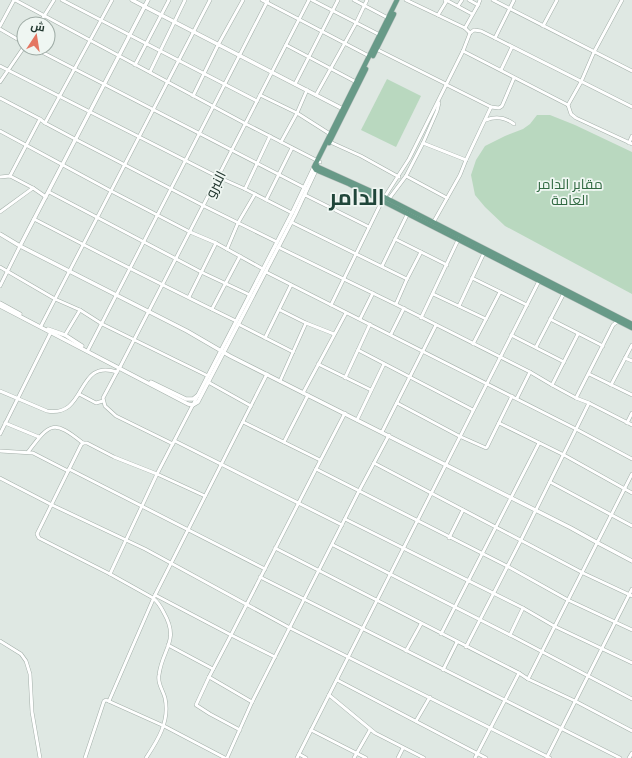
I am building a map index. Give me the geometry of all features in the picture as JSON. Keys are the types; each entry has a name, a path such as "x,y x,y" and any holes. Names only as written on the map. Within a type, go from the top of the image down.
{"main road":[{"path":"317,165 330,134 397,0"},
{"path":"317,165 330,142 400,0"},
{"path":"317,165 349,184 433,223 484,252 540,279 564,293 620,320 632,324"},
{"path":"385,200 407,213 620,320 632,328"}],"street":[{"path":"16,38 0,28 14,0 44,16 54,0"},
{"path":"62,0 257,101"},
{"path":"45,123 112,0"},
{"path":"132,0 343,109"},
{"path":"0,286 129,34 148,0"},
{"path":"135,65 168,0"},
{"path":"150,72 186,0"},
{"path":"41,326 210,0"},
{"path":"193,96 218,45 243,0"},
{"path":"262,0 267,1 299,20 369,56"},
{"path":"310,0 380,35"},
{"name":"النبرو","path":"103,401 103,398 120,368 310,0"},
{"path":"295,84 338,0"},
{"path":"354,0 388,18"},
{"path":"316,95 367,0"},
{"path":"406,0 465,28 470,33"},
{"path":"438,16 445,5 445,0 472,14"},
{"path":"458,6 462,0"},
{"path":"470,0 478,5"},
{"path":"465,28 480,0"},
{"path":"493,0 632,72"},
{"path":"495,38 514,0"},
{"path":"543,26 557,0"},
{"path":"622,0 568,105 571,114 576,118 630,143 632,136"},
{"path":"88,350 267,1"},
{"path":"56,23 292,148 317,165"},
{"path":"331,305 369,226 409,159 464,51 470,33 474,30 495,38 632,107"},
{"path":"286,45 356,82"},
{"path":"501,70 512,47"},
{"path":"376,49 491,107 502,107 514,78"},
{"path":"464,51 568,105"},
{"path":"0,82 18,56"},
{"path":"50,56 305,188"},
{"path":"0,66 292,213"},
{"path":"281,142 297,113 307,90"},
{"path":"260,95 297,113 330,134"},
{"path":"385,200 406,176 437,111 440,98"},
{"path":"0,99 171,189 277,242"},
{"path":"433,223 460,175 491,107"},
{"path":"486,120 498,118 508,120 514,124"},
{"path":"10,176 40,119"},
{"path":"0,131 26,144 62,166 190,232 216,243 291,285 423,350 632,459"},
{"path":"245,189 270,136"},
{"path":"330,142 361,156 399,177"},
{"path":"423,143 466,160"},
{"path":"266,200 292,148"},
{"path":"237,322 250,295 265,270 277,242 317,165"},
{"path":"110,574 198,395 305,195 317,165"},
{"path":"0,177 10,176 33,188 46,197"},
{"path":"406,176 447,198"},
{"path":"0,212 33,188"},
{"path":"49,192 226,285 250,295"},
{"path":"227,249 238,223 255,194"},
{"path":"305,195 369,226"},
{"path":"382,266 407,213"},
{"path":"34,219 162,286 189,297 293,352"},
{"path":"291,222 407,279"},
{"path":"0,234 20,246 187,331 303,393 511,497 632,561"},
{"path":"421,318 459,238"},
{"path":"396,239 447,265"},
{"path":"189,297 216,243"},
{"path":"278,247 404,308 421,318 530,372 576,398 632,425"},
{"path":"396,304 421,252"},
{"path":"459,306 484,252"},
{"path":"212,309 240,256"},
{"path":"0,267 55,299 80,310 102,324 208,376"},
{"path":"472,278 527,305"},
{"path":"297,758 430,493 540,279"},
{"path":"265,338 291,285"},
{"path":"473,344 500,292"},
{"path":"360,319 373,293"},
{"path":"536,347 564,293"},
{"path":"433,294 486,319"},
{"path":"0,303 41,326 65,336 120,368 186,399 192,399 198,395"},
{"path":"0,306 188,404 193,405 198,402 222,351"},
{"path":"391,334 404,308"},
{"path":"65,336 80,310"},
{"path":"280,310 306,323 334,334"},
{"path":"303,393 346,313"},
{"path":"550,319 603,346"},
{"path":"576,398 613,325 620,320"},
{"path":"280,381 306,323"},
{"path":"345,378 370,324"},
{"path":"382,432 436,325"},
{"path":"0,434 51,332"},
{"path":"552,385 578,334"},
{"path":"511,335 564,362"},
{"path":"611,385 632,345"},
{"path":"358,350 473,410"},
{"path":"625,358 632,361"},
{"path":"318,364 371,390"},
{"path":"357,420 384,364"},
{"path":"0,391 47,411 55,412 68,408 79,394 89,376 96,372 108,369 117,372"},
{"path":"517,398 530,372"},
{"path":"109,701 154,596 267,374"},
{"path":"589,374 632,395"},
{"path":"208,382 251,406"},
{"path":"79,394 96,403 103,401 108,410 116,416 221,464 342,525"},
{"path":"284,442 308,395"},
{"path":"397,403 459,436 486,448 512,396"},
{"path":"466,647 589,403"},
{"path":"240,730 196,705 246,604 345,413"},
{"path":"627,423 632,413"},
{"path":"243,422 320,460"},
{"path":"499,423 564,455 632,493"},
{"path":"5,424 39,437"},
{"path":"28,452 39,437 50,427 61,427 83,443 87,443 114,457 158,474 205,496"},
{"path":"85,758 104,701 109,701 164,726 224,758 240,730 252,702 359,491 389,436"},
{"path":"83,443 79,448 37,536 276,657"},
{"path":"441,634 539,443"},
{"path":"0,451 28,452 39,456 265,569"},
{"path":"374,463 583,573 631,596"},
{"path":"316,469 449,538 507,566 568,600 632,630"},
{"path":"528,679 554,626 598,544 632,474"},
{"path":"0,478 52,505 145,549 290,628 430,697 548,758 587,676 615,622 631,596 632,589"},
{"path":"550,482 632,526"},
{"path":"449,538 463,510"},
{"path":"345,519 467,581 494,593 554,626 632,663"},
{"path":"332,545 510,635 632,699"},
{"path":"275,548 632,731"},
{"path":"260,577 620,758"},
{"path":"146,758 160,736 164,726 166,705 158,681 171,633 167,619 154,596"},
{"path":"510,635 523,608"},
{"path":"406,651 421,624"},
{"path":"0,641 21,654 26,661 30,674 32,712 40,758"},
{"path":"443,670 457,642"},
{"path":"168,645 213,669"},
{"path":"476,758 519,673"},
{"path":"209,677 252,702"},
{"path":"337,680 486,758"},
{"path":"329,695 370,730 424,758"},
{"path":"416,721 430,697"},
{"path":"311,730 366,758"},
{"path":"354,758 370,730"},
{"path":"398,758 404,748"},
{"path":"629,758 632,753"},
{"path":"299,754 306,758"}],"green space":[{"path":"387,79 421,96 396,147 361,130"},
{"name":"مقابر الدامر العامة","path":"537,115 550,115 632,152 632,294 505,226 475,195 471,175 476,160 485,146 523,129 530,124"}],"district":[{"name":"الدامر","path":"357,196"}]}
